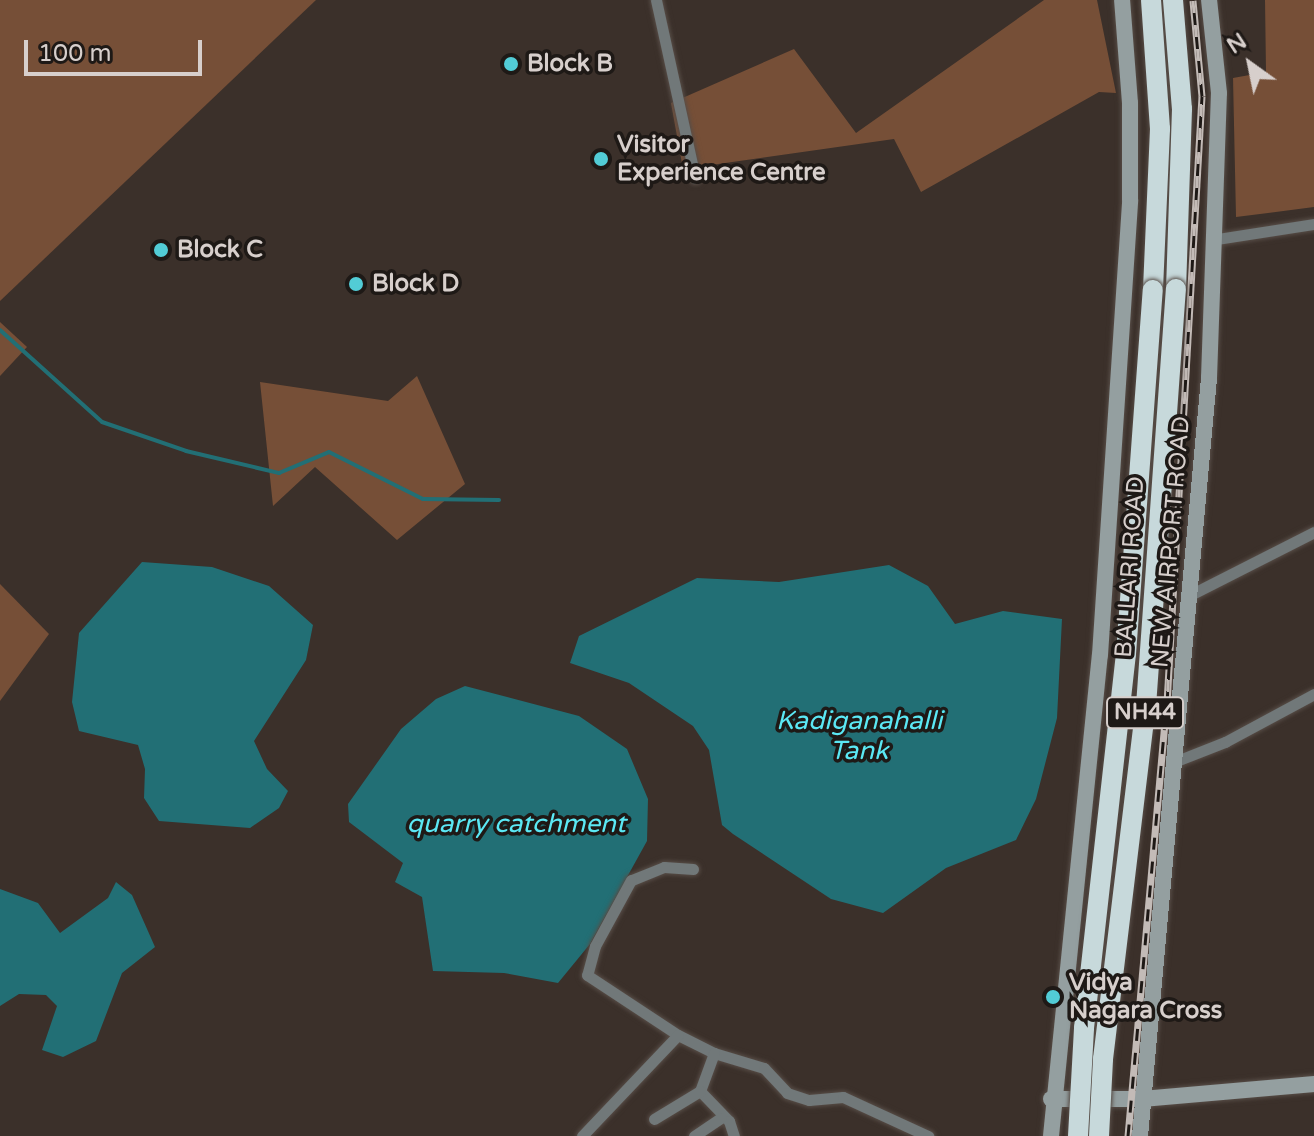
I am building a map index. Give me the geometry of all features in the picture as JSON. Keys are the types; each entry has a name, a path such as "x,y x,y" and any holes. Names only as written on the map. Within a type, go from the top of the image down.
{"highway":[{"name":"BALLARI ROAD","path":"1078,1136 1084,1028 1126,654 1153,290 1160,129 1151,0"},
{"name":"BALLARI ROAD","path":"1099,1136 1103,1059 1146,706 1176,289 1183,125 1173,0"}],"street":[{"path":"656,0 695,178"},
{"path":"1051,1136 1051,1099 1100,655 1130,200 1130,103 1122,0"},
{"name":"NEW AIRPORT ROAD","path":"1140,1136 1192,594 1217,239 1219,93 1209,0"},
{"path":"1217,239 1314,224"},
{"path":"1192,594 1314,532"},
{"path":"1174,762 1225,742 1314,694"},
{"path":"693,869 664,867 631,880 595,946 587,975 678,1035 714,1053 764,1068 787,1093 809,1100 843,1097 928,1136"},
{"path":"582,1136 678,1035"},
{"path":"654,1119 700,1091 714,1053"},
{"path":"1051,1099 1142,1099 1314,1084"},
{"path":"700,1091 721,1118 729,1121 734,1136"},
{"path":"694,1136 721,1118"}],"shaded area":[{"path":"0,0 316,0 0,301"},
{"path":"1044,0 1097,0 1116,93 1099,92 921,192 894,139 683,169 671,103 794,49 856,133"},
{"path":"1265,0 1314,0 1314,207 1236,217 1233,78 1266,72"},
{"path":"0,322 27,347 0,376"},
{"path":"417,376 465,484 397,540 315,467 273,506 260,382 388,401"},
{"path":"0,584 49,634 0,701"}],"water":[{"path":"142,562 212,567 269,586 313,625 306,660 254,741 267,769 288,791 279,808 250,828 159,821 144,798 145,769 138,745 79,731 72,702 79,633"},
{"name":"Kadiganahalli Tank","path":"889,565 928,586 955,624 1003,611 1062,619 1057,718 1036,799 1016,840 946,868 883,913 831,899 733,834 722,825 709,750 693,726 629,683 570,663 579,636 697,578 779,582"},
{"name":"quarry catchment","path":"465,686 579,716 627,749 648,799 647,841 590,944 558,983 504,973 433,971 422,897 395,882 403,863 349,822 348,804 401,729 436,699"},
{"path":"116,882 132,895 155,947 122,973 96,1041 63,1057 42,1050 57,1006 46,995 19,994 0,1006 0,889 38,903 60,933 108,898"}],"waterway":[{"path":"0,330 102,422 186,451 279,473 329,452 423,499 499,500"}],"railway":[{"path":"1128,1136 1167,703 1202,96 1193,0"}],"place":[{"name":"Block B","path":"511,64"},
{"name":"Visitor Experience Centre","path":"601,159"},
{"name":"Block C","path":"161,250"},
{"name":"Block D","path":"356,284"},
{"name":"Vidya Nagara Cross","path":"1053,997"}]}
